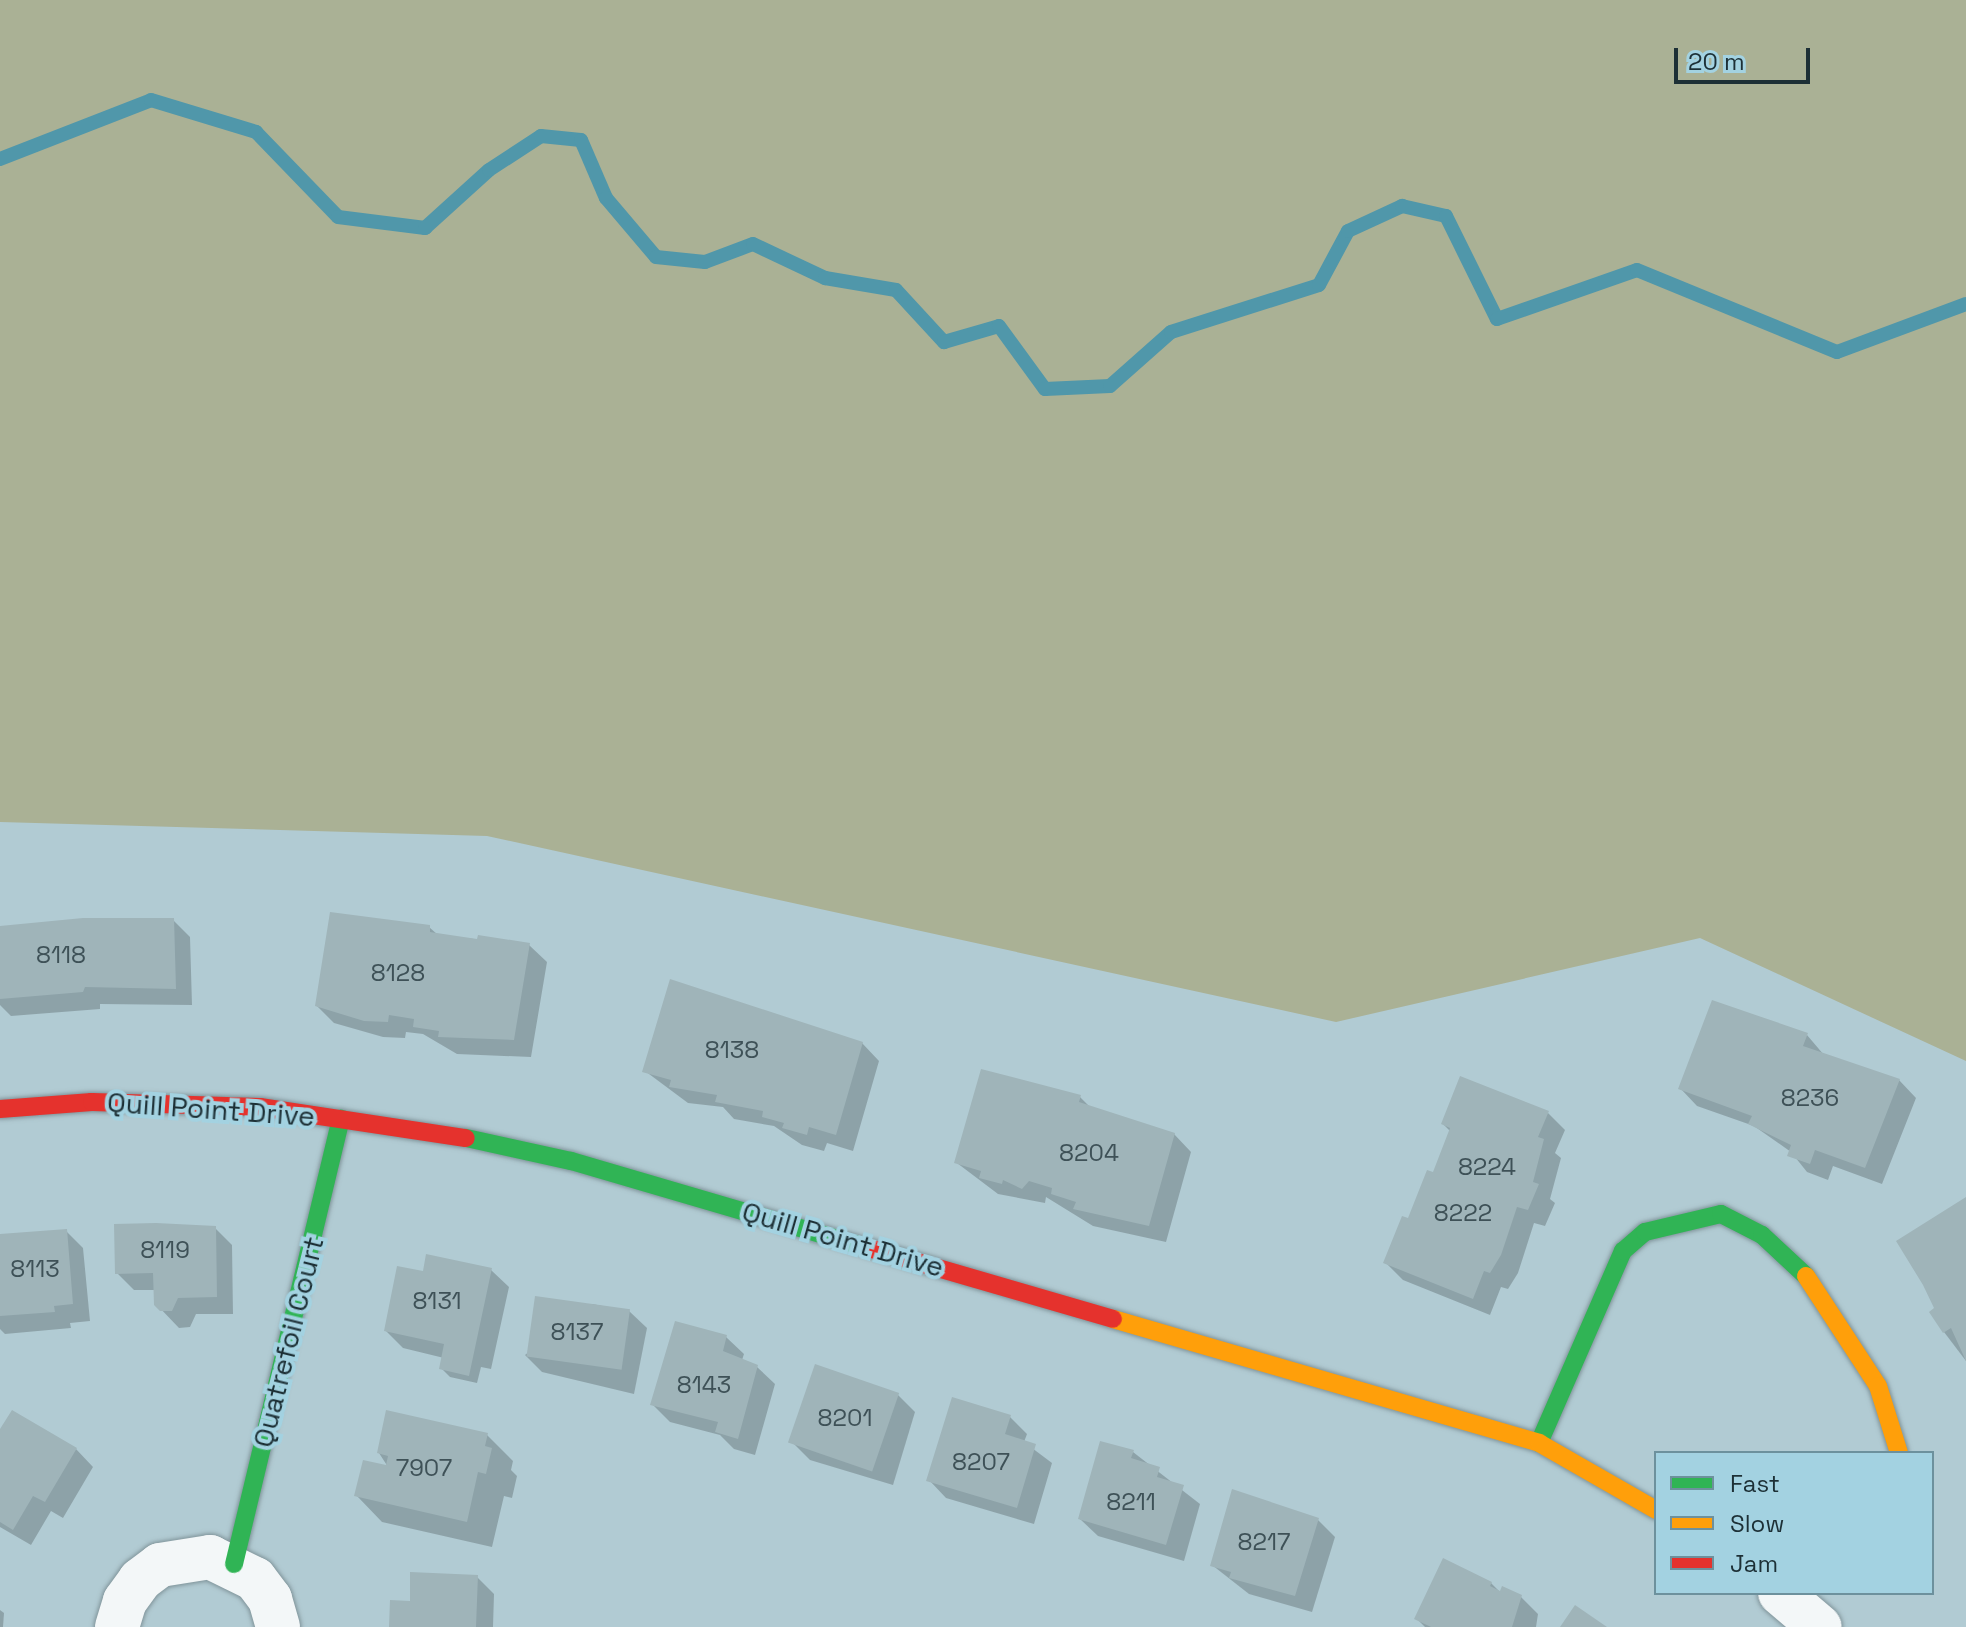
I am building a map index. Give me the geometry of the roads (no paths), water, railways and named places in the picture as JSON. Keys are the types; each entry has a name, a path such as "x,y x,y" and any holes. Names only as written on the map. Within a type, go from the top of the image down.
{"street":[{"name":"Quill Point Drive","path":"0,1109 92,1102 196,1102 341,1119 571,1161 1539,1443 1654,1509"},
{"name":"Quatrefoil Court","path":"234,1564 341,1119"},
{"path":"1539,1443 1623,1251 1645,1232 1721,1214 1762,1235 1805,1275 1878,1386 1898,1451"},
{"path":"117,1627 125,1601 140,1580 160,1565 210,1557 234,1564 255,1579 270,1599 278,1627"}],"waterway":[{"path":"0,159 151,100 256,132 338,217 425,228 489,170 541,136 581,140 606,198 656,257 705,262 753,244 825,278 896,290 944,342 999,326 1045,389 1110,386 1171,332 1319,285 1348,231 1402,206 1446,216 1497,319 1637,270 1837,352 1966,304"}]}
